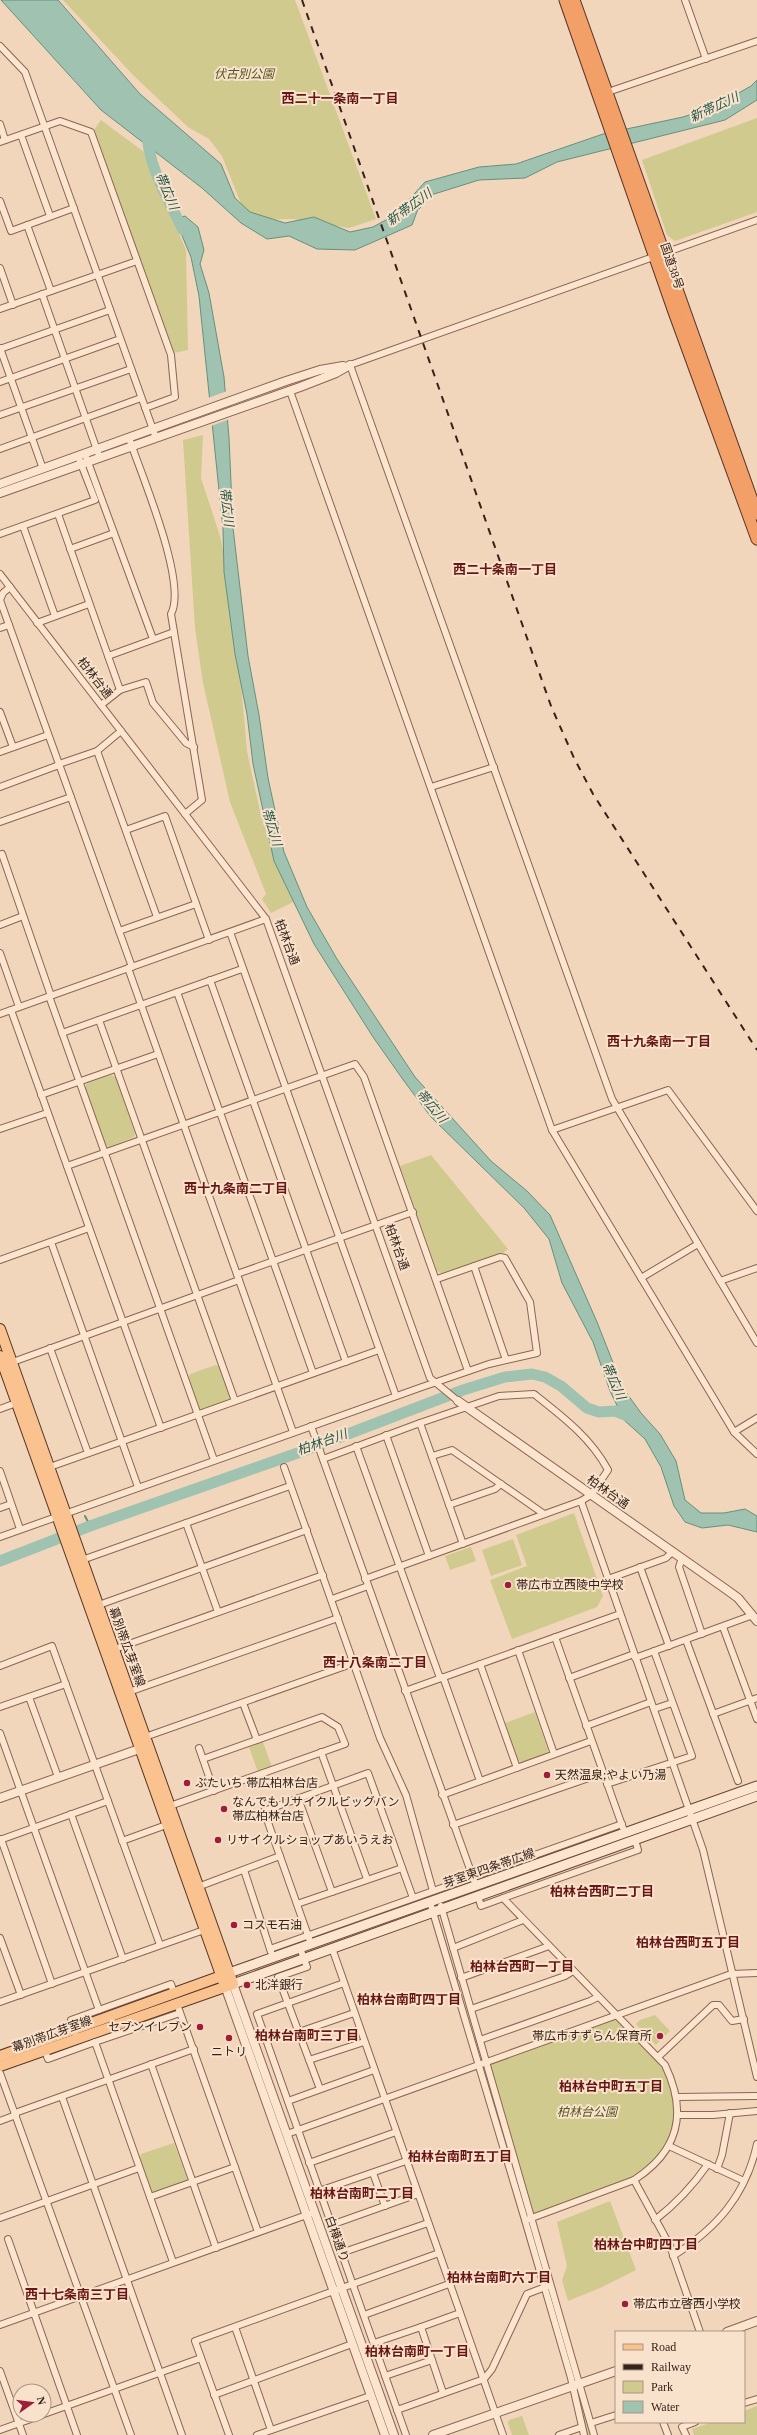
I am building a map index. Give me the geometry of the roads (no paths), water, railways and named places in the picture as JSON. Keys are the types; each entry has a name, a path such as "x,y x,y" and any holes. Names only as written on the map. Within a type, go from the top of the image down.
{"highway":[{"name":"国道38号","path":"565,0 625,156 757,539"},
{"name":"国道38号","path":"574,0 604,99"},
{"name":"国道38号","path":"659,255 757,514"}],"main road":[{"name":"幕別帯広芽室線","path":"0,1329 5,1361 21,1401 125,1693 145,1744 165,1807 229,1985 178,2008 146,2019 75,2034 0,2056"},
{"name":"幕別帯広芽室線","path":"70,1539 82,1560 94,1607"},
{"name":"芽室東四条帯広線","path":"229,1985 432,1911 635,1840 757,1786"},
{"name":"芽室東四条帯広線","path":"225,1974 272,1953 300,1948 309,1940 430,1902 474,1881 623,1828 691,1814 757,1796"},
{"name":"幕別帯広芽室線","path":"194,1888 204,1930 225,1974"},
{"name":"幕別帯広芽室線","path":"0,2066 45,2051 75,2034 141,2005 225,1974"}],"street":[{"path":"685,0 706,59"},
{"path":"604,99 706,59 757,41"},
{"path":"0,47 26,72 156,438"},
{"path":"0,124 3,141 60,121 91,132 171,355 175,397 145,408"},
{"path":"21,135 50,216"},
{"path":"0,200 11,231 74,208"},
{"path":"99,454 129,438 238,398 320,370 350,365 757,220"},
{"path":"27,225 51,291"},
{"path":"0,309 137,261"},
{"path":"0,268 13,305"},
{"path":"42,294 99,454"},
{"path":"43,469 0,349 110,310"},
{"path":"0,382 120,339"},
{"path":"0,484 43,469 132,447 290,391 336,373 350,365"},
{"path":"350,365 616,1108 757,1343"},
{"path":"0,415 131,369"},
{"path":"286,381 552,1130 734,1432 757,1454"},
{"path":"0,448 142,398"},
{"path":"129,438 169,551 176,606 171,614 202,800 185,814"},
{"path":"0,493 83,459"},
{"path":"0,534 95,500 83,459"},
{"path":"83,459 114,533 153,639"},
{"path":"58,514 120,690"},
{"path":"23,526 55,616"},
{"path":"70,548 114,533"},
{"name":"柏林台通","path":"0,574 266,919 430,1378 434,1383 466,1407 738,1598 756,1619"},
{"path":"10,587 3,593 0,600 119,931 141,1005 158,1054 293,1432"},
{"path":"38,623 89,604"},
{"path":"0,628 9,625"},
{"path":"108,656 174,632"},
{"path":"101,705 120,690 146,682 153,703 186,744 194,747"},
{"path":"0,712 13,747"},
{"path":"0,787 97,751 121,731"},
{"path":"0,752 48,735"},
{"path":"97,751 157,918"},
{"path":"431,788 494,766"},
{"path":"0,822 71,797"},
{"path":"126,830 165,816 209,940"},
{"path":"0,855 2,854 24,916 78,1082 214,1460"},
{"path":"119,931 196,904"},
{"path":"0,925 24,916"},
{"path":"0,1014 266,919"},
{"path":"230,932 396,1396"},
{"path":"0,953 19,1007"},
{"path":"62,1033 242,968"},
{"path":"210,980 346,1362"},
{"path":"177,992 313,1373"},
{"path":"11,1010 160,1428"},
{"path":"99,1020 198,1295 234,1401"},
{"path":"41,1095 158,1054"},
{"path":"67,1166 354,1064 364,1077 437,1279 468,1371"},
{"path":"552,1130 668,1090 757,1211"},
{"path":"0,1129 47,1113"},
{"path":"5,1361 50,1348 198,1295 273,1262 413,1212"},
{"path":"0,1260 89,1228"},
{"path":"51,1242 138,1488"},
{"path":"641,1278 698,1244"},
{"path":"0,1537 20,1529 63,1519 138,1488 214,1460 468,1371 537,1353 530,1302 505,1258 500,1257 437,1279"},
{"path":"474,1266 506,1360"},
{"path":"720,1281 757,1268"},
{"path":"50,1348 88,1453"},
{"path":"45,1469 379,1350"},
{"path":"323,1459 420,1422 499,1396 534,1394 567,1421 598,1452 608,1470 591,1495 581,1501 365,1579"},
{"path":"0,1410 21,1401"},
{"path":"734,1432 757,1418"},
{"path":"420,1422 463,1544"},
{"path":"244,1870 272,1953 309,1940 413,1898 433,1891 474,1881 311,1426"},
{"path":"386,1435 429,1556"},
{"path":"356,1446 399,1566 480,1781"},
{"path":"432,1456 452,1450 544,1514"},
{"path":"284,1467 380,1738 406,1795 433,1891"},
{"path":"0,1471 20,1529"},
{"path":"449,1505 495,1490 501,1484"},
{"path":"82,1560 290,1486"},
{"path":"581,1501 703,1850 731,1974 744,2019 757,2077"},
{"path":"0,1508 12,1504"},
{"path":"186,1523 218,1612"},
{"path":"94,1607 307,1530"},
{"path":"608,1579 666,1558 672,1552"},
{"path":"682,1558 679,1567 702,1634"},
{"path":"640,1567 669,1646"},
{"path":"110,1651 323,1575"},
{"path":"332,1599 368,1586"},
{"path":"405,1691 620,1614"},
{"path":"125,1693 338,1618"},
{"path":"569,1678 723,1627 756,1619"},
{"path":"723,1627 757,1719"},
{"path":"555,1637 623,1828"},
{"path":"686,1640 738,1781"},
{"path":"0,1666 52,1646 160,1945"},
{"path":"518,1650 554,1754"},
{"path":"607,1784 692,1756 654,1651"},
{"path":"0,1798 95,1764 243,1703 354,1663"},
{"path":"480,1664 517,1768"},
{"path":"0,1707 66,1684"},
{"path":"29,1697 58,1777"},
{"path":"713,1714 757,1698"},
{"path":"586,1726 651,1702"},
{"path":"243,1703 257,1740"},
{"path":"654,1709 672,1703"},
{"path":"165,1807 345,1744 338,1727 322,1717 203,1759"},
{"path":"0,1733 2,1743 99,2010"},
{"path":"442,1795 591,1741"},
{"path":"199,1748 214,1790"},
{"path":"321,1752 367,1879"},
{"path":"309,1940 264,1811 368,1773 413,1898"},
{"path":"453,1825 603,1773"},
{"path":"298,1798 332,1892"},
{"path":"52,1984 0,1840 108,1801"},
{"path":"71,1814 123,1959"},
{"path":"122,1841 171,1823"},
{"path":"478,1896 481,1906 638,1850 635,1840"},
{"path":"194,1888 280,1856"},
{"path":"546,1856 551,1870"},
{"path":"297,1904 402,1868"},
{"path":"439,1898 529,2219 544,2288 594,2435"},
{"path":"502,1898 665,2065 671,2078 678,2115 675,2131 669,2146 652,2167 634,2180 529,2219"},
{"path":"430,1902 479,2066 551,2285 577,2386 584,2435"},
{"path":"453,1948 524,1920"},
{"path":"0,2002 204,1930"},
{"path":"0,1938 21,1995"},
{"path":"461,1978 549,1946"},
{"path":"300,1948 307,1967 278,1977 320,2089"},
{"path":"332,1948 384,2100 504,2435"},
{"path":"471,2009 565,1976 573,1971"},
{"path":"287,2134 731,1974 757,1973"},
{"path":"344,1983 257,2014 406,2435"},
{"path":"75,2034 71,2020 171,1984 174,1993"},
{"name":"白樺通り","path":"229,1985 287,2134 315,2212 352,2344 385,2435"},
{"name":"白樺通り","path":"229,1985 306,2216 338,2290 394,2435"},
{"path":"480,2040 598,1997"},
{"path":"45,2051 48,2059 95,2042 146,2019 141,2005"},
{"path":"658,2057 713,2005 719,2005 732,2021 744,2019"},
{"path":"178,2008 194,2049 258,2232"},
{"path":"299,2032 354,2013"},
{"path":"95,2042 173,2262"},
{"path":"309,2060 364,2042"},
{"path":"0,2121 15,2114 194,2049"},
{"path":"151,2064 216,2248"},
{"path":"288,2101 374,2070"},
{"path":"0,2073 82,2296 130,2435"},
{"path":"676,2098 757,2096"},
{"path":"62,2097 161,2372 182,2435"},
{"path":"678,2115 757,2111"},
{"path":"717,2169 722,2155 730,2113"},
{"path":"310,2163 396,2132"},
{"path":"673,2256 711,2228 722,2216 744,2181 754,2160 757,2144"},
{"path":"669,2146 744,2181"},
{"path":"319,2191 406,2161"},
{"path":"655,2220 677,2203 691,2189 708,2164"},
{"path":"150,2198 235,2167"},
{"path":"0,2218 139,2168"},
{"path":"374,2173 385,2206"},
{"path":"634,2180 673,2256 700,2331"},
{"path":"331,2225 418,2194"},
{"path":"0,2325 315,2212"},
{"path":"341,2253 428,2223"},
{"path":"8,2239 77,2435"},
{"path":"229,2435 195,2342 439,2253"},
{"path":"364,2314 449,2284"},
{"path":"397,2410 484,2379 490,2372 527,2294 551,2285"},
{"path":"374,2343 460,2313"},
{"path":"730,2331 757,2321"},
{"path":"235,2327 271,2430"},
{"path":"421,2327 443,2393"},
{"path":"214,2395 352,2344"},
{"path":"52,2412 201,2358"},
{"path":"385,2376 432,2360"},
{"path":"0,2371 12,2404"},
{"path":"433,2435 577,2386 615,2371"},
{"path":"257,2435 370,2396"},
{"path":"745,2403 757,2399"},
{"path":"591,2423 615,2415"},
{"path":"0,2430 19,2423 23,2435"},
{"path":"663,2423 668,2435"},
{"path":"683,2434 682,2427 692,2423"},
{"path":"559,2435 582,2427"}],"water":[{"name":"新帯広川","path":"1,0 58,0 140,94 221,164 235,198 250,212 285,223 314,217 350,232 373,227 395,215 425,182 479,167 516,164 603,134 683,117 714,107 751,86 757,80 757,100 725,120 557,162 525,178 479,180 431,195 419,209 415,204 418,209 412,225 355,250 317,249 289,236 267,239 241,223 202,188 101,110"},
{"path":"185,216 198,227 204,250 200,264 209,293 224,377 229,438 233,528 248,656 259,715 268,778 284,852 307,907 337,959 415,1077 491,1161 527,1191 550,1215 597,1322 623,1388 641,1413 660,1434 676,1461 685,1500 701,1513 724,1513 745,1509 757,1516 757,1532 728,1525 702,1528 685,1522 674,1506 661,1467 645,1439 624,1420 610,1391 593,1342 562,1283 549,1239 524,1208 431,1117 404,1081 373,1037 314,944 274,861 253,764 247,714 235,654 224,572 223,529 199,296 191,257 175,219"}],"waterway":[{"name":"帯広川","path":"147,131 148,144 155,169 165,194 183,230"},
{"name":"柏林台川","path":"0,1561 90,1526 306,1450 463,1390 505,1377 532,1374 545,1377 561,1386 587,1408 599,1412 615,1411 633,1418"},
{"path":"85,1516 90,1526"}],"railway":[{"path":"302,0 551,706 574,758 593,794 757,1050"}],"place":[{"name":"帯広市立西陵中学校","path":"508,1585"},
{"name":"天然温泉;やよい乃湯","path":"547,1775"},
{"name":"ぶたいち 帯広柏林台店","path":"187,1783"},
{"name":"なんでもリサイクルビッグバン 帯広柏林台店","path":"224,1809"},
{"name":"リサイクルショップあいうえお","path":"218,1840"},
{"name":"コスモ石油","path":"234,1925"},
{"name":"北洋銀行","path":"247,1985"},
{"name":"セブンイレブン","path":"200,2027"},
{"name":"帯広市すずらん保育所","path":"660,2036"},
{"name":"ニトリ","path":"229,2038"},
{"name":"帯広市立啓西小学校","path":"625,2304"}],"district":[{"name":"西二十一条南一丁目","path":"340,98"},
{"name":"西二十条南一丁目","path":"505,569"},
{"name":"西十九条南一丁目","path":"659,1041"},
{"name":"西十九条南二丁目","path":"236,1188"},
{"name":"西十八条南二丁目","path":"375,1662"},
{"name":"柏林台西町二丁目","path":"602,1891"},
{"name":"柏林台西町五丁目","path":"688,1942"},
{"name":"柏林台西町一丁目","path":"522,1966"},
{"name":"柏林台南町四丁目","path":"409,1999"},
{"name":"柏林台南町三丁目","path":"307,2035"},
{"name":"柏林台中町五丁目","path":"611,2086"},
{"name":"柏林台南町五丁目","path":"460,2156"},
{"name":"柏林台南町二丁目","path":"362,2193"},
{"name":"柏林台中町四丁目","path":"646,2244"},
{"name":"柏林台南町六丁目","path":"499,2277"},
{"name":"西十七条南三丁目","path":"77,2294"},
{"name":"柏林台南町一丁目","path":"417,2351"}],"park label":[{"name":"伏古別公園","path":"244,74"},
{"name":"柏林台公園","path":"587,2112"}]}
